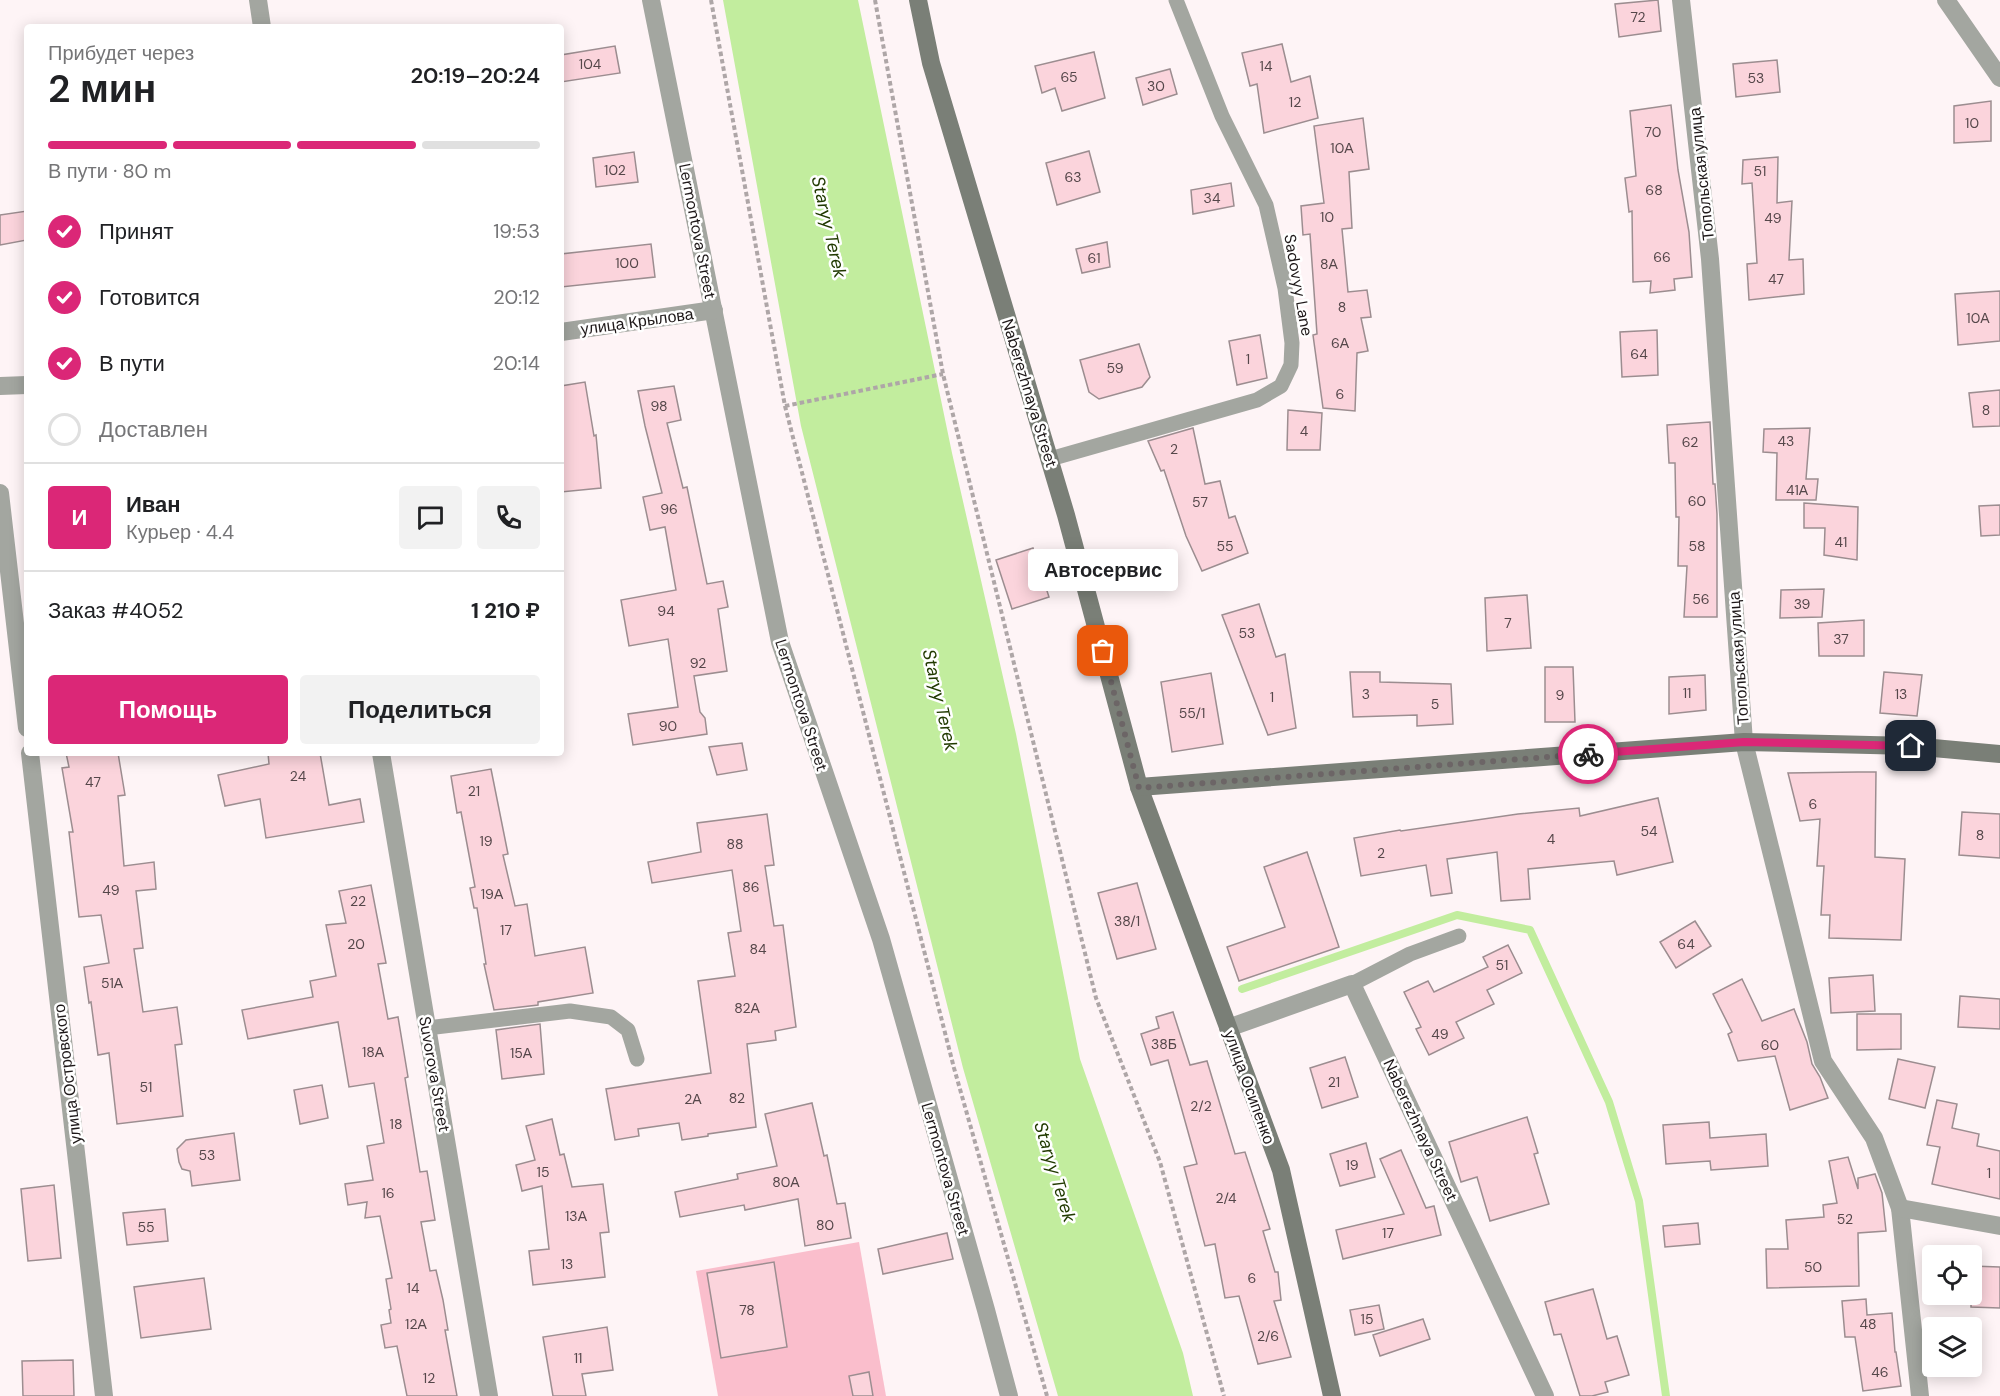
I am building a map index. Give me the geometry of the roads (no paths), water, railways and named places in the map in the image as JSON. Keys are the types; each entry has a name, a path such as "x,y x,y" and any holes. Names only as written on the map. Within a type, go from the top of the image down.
{"main road":[{"name":"Naberezhnaya Street","path":"918,0 932,63 1050,459 1139,788"},
{"path":"1139,788 1744,742 1911,746 2000,754"},
{"name":"улица Осипенко","path":"1139,788 1281,1170 1332,1396"}],"street":[{"path":"258,0 262,24"},
{"name":"Lermontova Street","path":"651,0 780,642 881,939 986,1310 1008,1396"},
{"name":"Топольская улица","path":"1682,0 1710,259 1744,742 1823,1061 1874,1138 1900,1208 1920,1396"},
{"path":"1946,0 2000,78"},
{"name":"улица Крылова","path":"564,332 714,310"},
{"path":"0,386 24,385"},
{"path":"0,493 24,702"},
{"name":"улица Островского","path":"30,756 104,1396"},
{"name":"Suvorova Street","path":"382,756 489,1396"},
{"path":"1228,1028 1352,984"},
{"name":"Naberezhnaya Street","path":"1352,984 1545,1396"},
{"path":"1900,1208 2000,1226"}],"lane":[{"name":"Sadovyy Lane","path":"1050,459 1257,400 1281,386 1291,365 1292,343 1285,288 1266,206 1222,116 1176,0"},
{"path":"1352,984 1410,954 1459,936"},
{"path":"427,1028 570,1011 610,1017 628,1030 637,1059"}],"water":[{"name":"Staryy Terek","path":"723,0 858,0 952,453 1016,734 1080,1059 1183,1353 1193,1396 1058,1396 963,1068 801,426"}],"waterway":[{"path":"1242,989 1457,915 1530,930 1609,1102 1639,1201 1666,1396"}],"place":[{"name":"Автосервис","path":"1103,651"}]}
